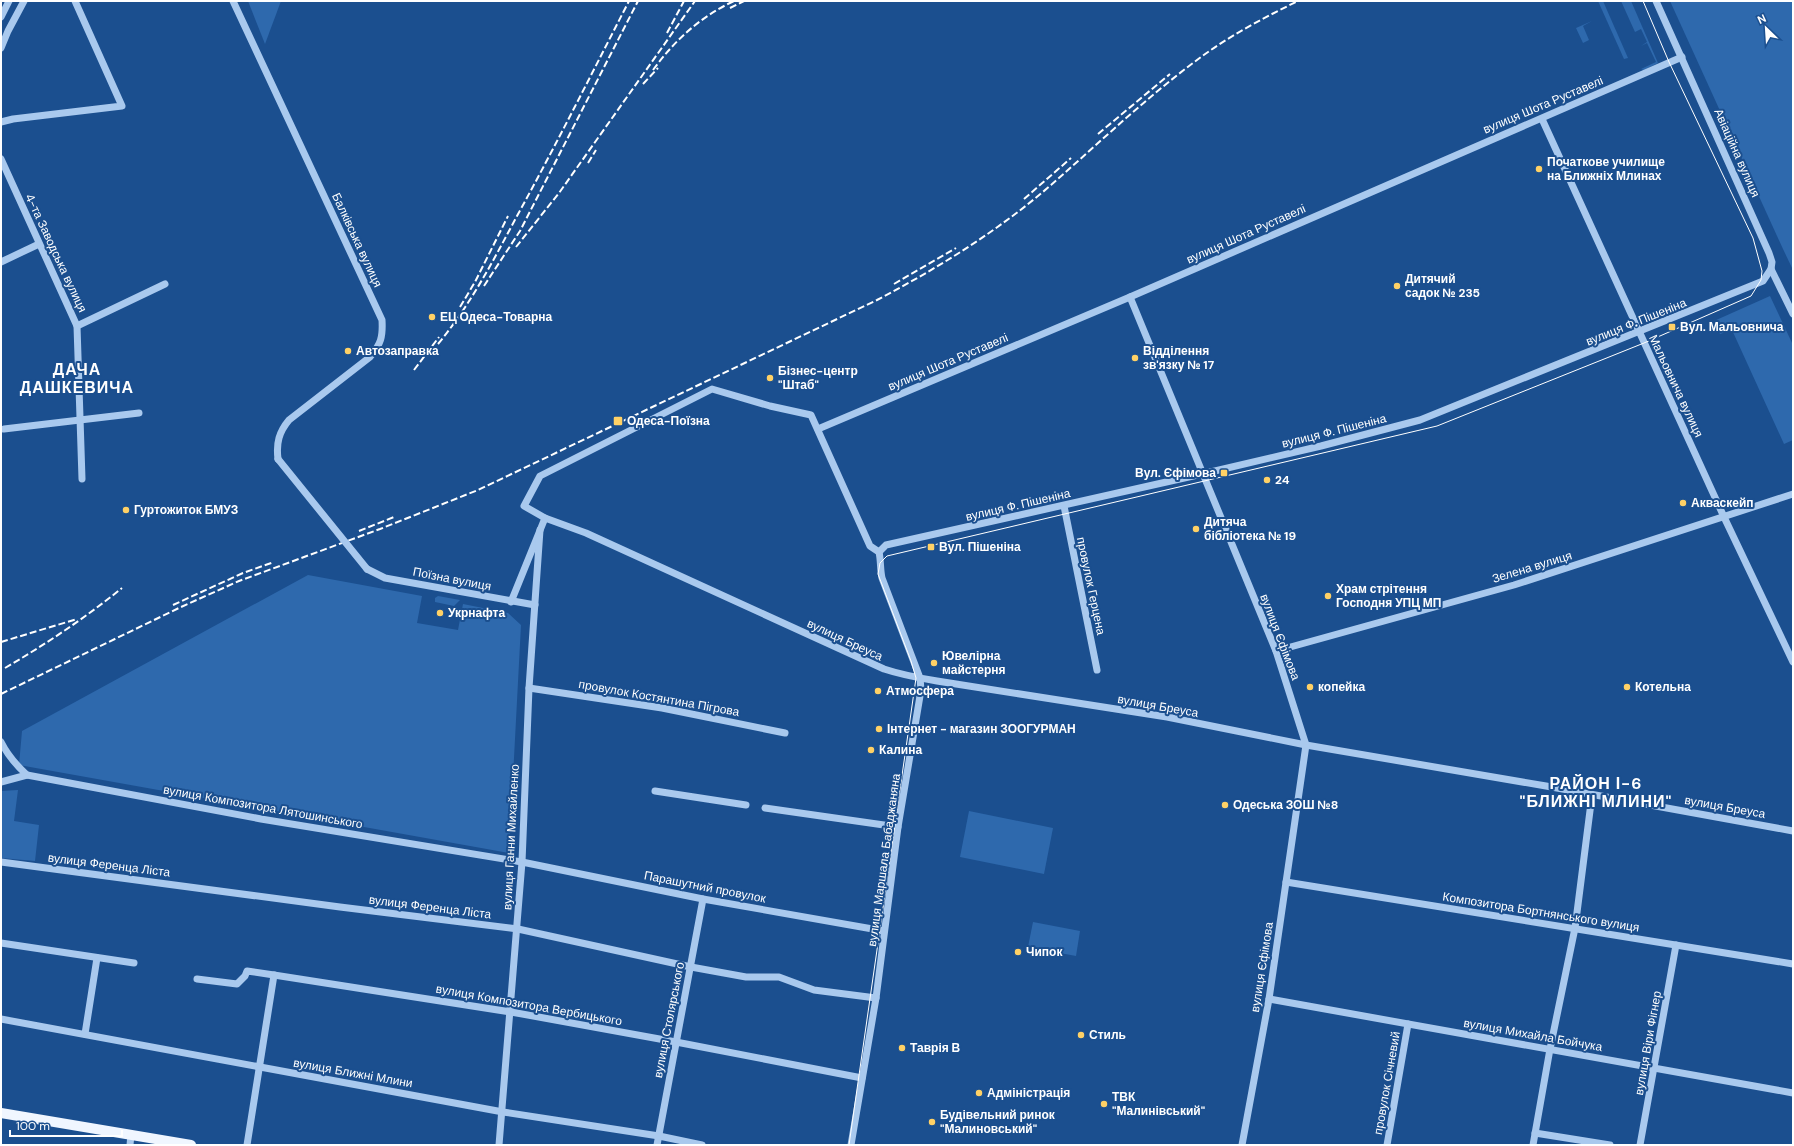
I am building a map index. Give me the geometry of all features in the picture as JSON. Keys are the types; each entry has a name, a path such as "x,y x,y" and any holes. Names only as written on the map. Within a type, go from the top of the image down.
{"main road":[{"path":"1,1113 191,1145"}],"street":[{"path":"1,17 9,1"},
{"path":"1,48 24,1"},
{"path":"1,122 13,119 122,106 75,1"},
{"name":"Балківська вулиця","path":"233,1 376,307 382,327 383,334 378,347 370,358 289,420 281,428 277,447 278,459 367,569"},
{"name":"Авіаційна вулиця","path":"1656,1 1769,253 1772,262 1771,269 1793,314"},
{"name":"вулиця Шота Руставелі","path":"818,429 1130,297 1682,57"},
{"name":"Мальовнича вулиця","path":"1542,119 1724,517 1793,662"},
{"name":"4-та Заводська вулиця","path":"1,159 77,326 82,479"},
{"path":"1,262 39,244"},
{"name":"вулиця Ф. Пішеніна","path":"879,552 886,546 1321,446 1420,420 1763,281 1771,269"},
{"path":"77,326 165,284"},
{"name":"вулиця Єфімова","path":"1130,297 1276,651 1306,745 1269,999 1242,1145"},
{"name":"вулиця Бреуса","path":"818,429 811,415 770,406 712,389 540,476 524,506 545,518 586,533 884,670 920,678 1168,718 1306,745 1793,831"},
{"path":"4,429 139,413"},
{"path":"818,429 870,546 879,552"},
{"name":"Зелена вулиця","path":"1276,651 1514,585 1793,494"},
{"name":"провулок Герцена","path":"1064,506 1098,670"},
{"name":"вулиця Ганни Михайленко","path":"511,602 545,518"},
{"name":"вулиця Ганни Михайленко","path":"499,1145 518,929 529,688 540,530"},
{"name":"вулиця Маршала Бабаджаняна","path":"851,1145 876,998 898,827 921,690 920,678 882,578 879,552"},
{"name":"Поїзна вулиця","path":"367,569 386,578 511,602 535,605"},
{"name":"провулок Костянтина Пігрова","path":"529,688 662,708 785,732"},
{"path":"1,742 4,755 27,775"},
{"name":"вулиця Композитора Лятошинського","path":"1,782 27,775 261,819 522,862"},
{"path":"655,791 746,805"},
{"path":"1533,1145 1550,1049 1575,928 1592,795"},
{"path":"766,808 898,827"},
{"name":"вулиця Ференца Ліста","path":"1,862 518,929 691,967 746,977 780,977 814,990 876,998"},
{"name":"Парашутний провулок","path":"522,862 703,898 884,931"},
{"name":"Композитора Бортнянського вулиця","path":"1286,882 1793,964"},
{"name":"вулиця Столярського","path":"657,1145 703,898"},
{"path":"1,943 134,963"},
{"name":"вулиця Віри Фігнер","path":"1640,1145 1676,945"},
{"path":"85,1034 97,958"},
{"name":"вулиця Композитора Вербицького","path":"197,979 237,984 245,976 247,971 274,975 510,1012 862,1078"},
{"path":"247,1145 274,975"},
{"name":"вулиця Михайла Бойчука","path":"1269,999 1793,1093"},
{"name":"вулиця Ближні Млини","path":"1,1019 502,1112 658,1136 702,1145"},
{"name":"провулок Січневий","path":"1387,1145 1408,1024"},
{"path":"1535,1133 1610,1145"},
{"path":"130,1145 131,1134"}],"shaded area":[{"path":"248,1 281,1 265,44"},
{"path":"1598,1 1603,1 1628,58 1624,59"},
{"path":"1621,1 1631,1 1658,63 1644,70 1641,69 1656,62 1647,43 1641,46 1647,42 1641,29 1635,32"},
{"path":"1670,1 1793,1 1793,270 1783,249"},
{"path":"1592,21 1583,26 1589,40 1583,43 1576,28"},
{"path":"1770,296 1793,345 1793,440 1784,444 1732,330 1720,334 1714,321"},
{"path":"308,575 422,596 417,623 458,630 463,604 508,613 521,625 509,853 19,765 22,731"},
{"path":"438,596 460,600 454,606 435,602 435,598"},
{"path":"18,790 14,821 39,825 35,861 1,858 1,791"},
{"path":"969,811 1053,828 1044,874 960,857"},
{"path":"1033,922 1080,931 1076,956 1028,947"}],"tram line":[{"path":"849,1145 916,678 878,574 880,563 887,556 1437,426 1644,343 1751,296 1761,280 1762,271 1753,238 1669,62 1643,1"}],"railway":[{"path":"438,344 461,313 490,266 560,136 629,1"},
{"path":"484,286 520,231 638,1"},
{"path":"667,33 684,1"},
{"path":"516,247 559,193 695,1"},
{"path":"653,70 661,59 689,30 710,14 734,1"},
{"path":"730,8 744,1"},
{"path":"1,694 181,607 239,581 380,529 478,490 877,300 945,262 1010,218 1051,185 1143,103 1201,57 1248,27 1298,1"},
{"path":"643,84 658,68"},
{"path":"1098,134 1170,74"},
{"path":"588,163 596,150"},
{"path":"1024,199 1071,158"},
{"path":"460,307 475,282 508,216"},
{"path":"894,284 956,248"},
{"path":"414,370 439,337"},
{"path":"359,531 394,517"},
{"path":"173,605 243,573 274,562"},
{"path":"5,668 65,630 122,588"},
{"path":"1,642 77,619"}],"place":[{"name":"Початкове училище на Ближніх Млинах","path":"1539,169"},
{"name":"Дитячий садок № 235","path":"1397,286"},
{"name":"ЕЦ Одеса-Товарна","path":"432,317"},
{"name":"Вул. Мальовнича","path":"1672,327"},
{"name":"Автозаправка","path":"348,351"},
{"name":"Відділення зв'язку № 17","path":"1135,358"},
{"name":"Бізнес-центр \"Штаб\"","path":"770,378"},
{"name":"Одеса-Поїзна","path":"618,421"},
{"name":"Вул. Єфімова","path":"1224,473"},
{"name":"24","path":"1267,480"},
{"name":"Акваскейп","path":"1683,503"},
{"name":"Гуртожиток БМУЗ","path":"126,510"},
{"name":"Дитяча бібліотека № 19","path":"1196,529"},
{"name":"Вул. Пішеніна","path":"931,547"},
{"name":"Храм стрітення Господня УПЦ МП","path":"1328,596"},
{"name":"Укрнафта","path":"440,613"},
{"name":"Ювелірна майстерня","path":"934,663"},
{"name":"копейка","path":"1310,687"},
{"name":"Котельна","path":"1627,687"},
{"name":"Атмосфера","path":"878,691"},
{"name":"Інтернет - магазин ЗООГУРМАН","path":"879,729"},
{"name":"Калина","path":"871,750"},
{"name":"Одеська ЗОШ №8","path":"1225,805"},
{"name":"Чипок","path":"1018,952"},
{"name":"Стиль","path":"1081,1035"},
{"name":"Таврія В","path":"902,1048"},
{"name":"Адміністрація","path":"979,1093"},
{"name":"ТВК \"Малинівський\"","path":"1104,1104"},
{"name":"Будівельний ринок \"Малиновський\"","path":"932,1122"}],"district":[{"name":"ДАЧА ДАШКЕВИЧА","path":"77,378"},
{"name":"РАЙОН І-6 \"БЛИЖНІ МЛИНИ\"","path":"1596,792"}]}
